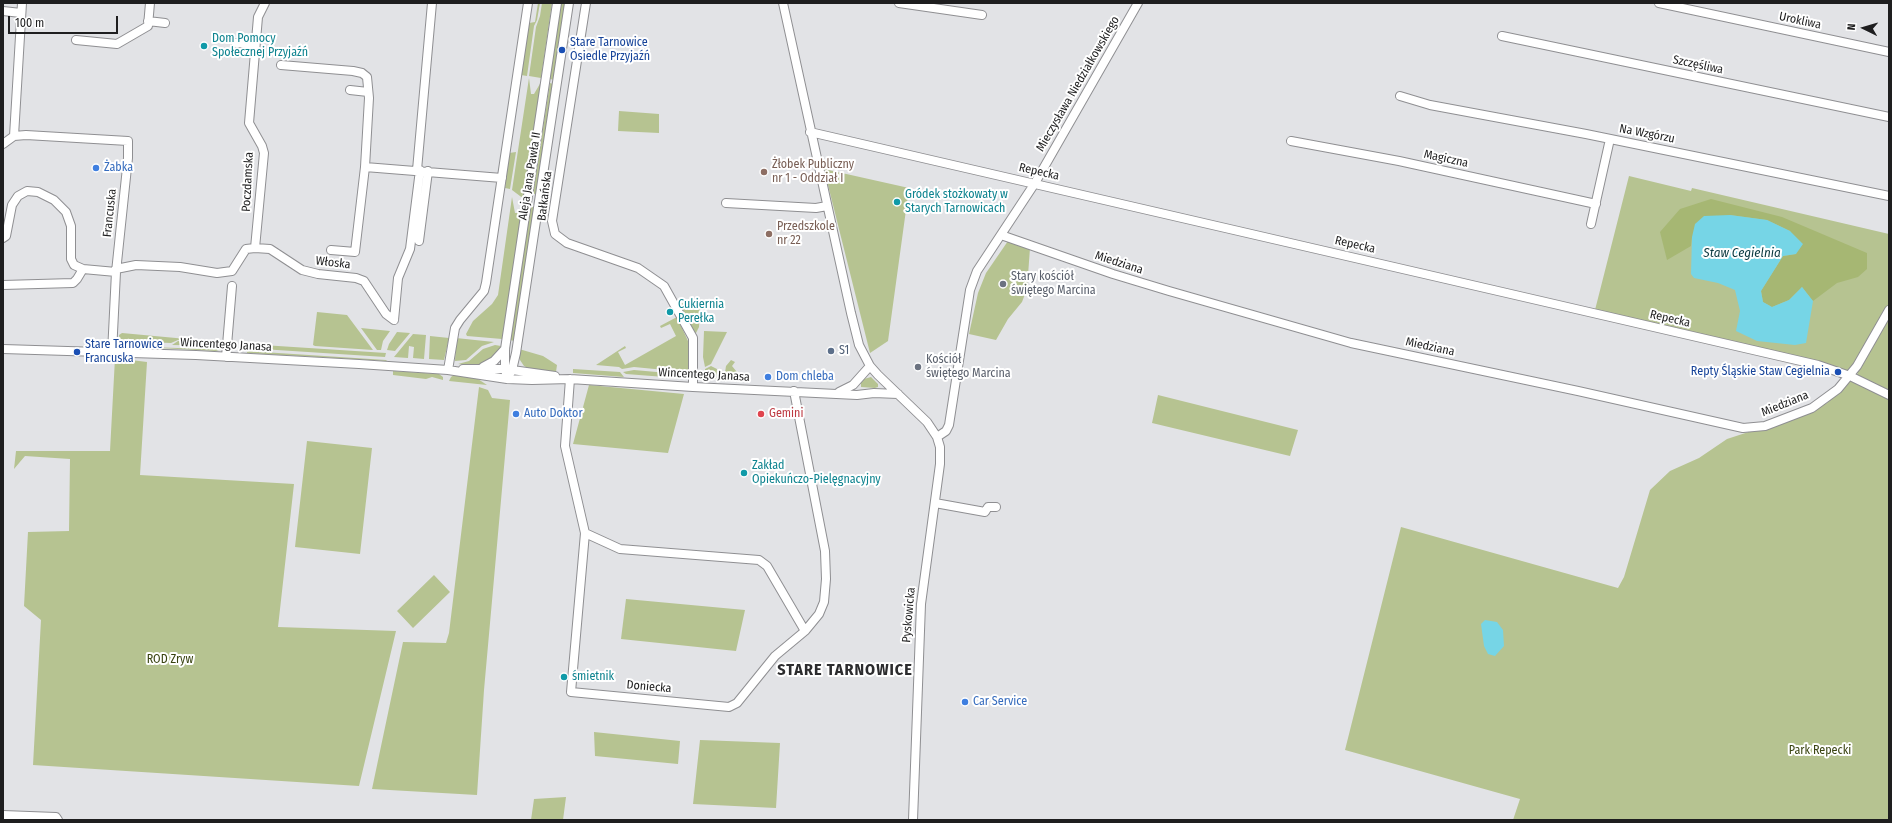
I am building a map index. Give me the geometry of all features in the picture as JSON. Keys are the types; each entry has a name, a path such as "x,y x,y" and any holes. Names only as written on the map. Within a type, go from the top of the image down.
{"street":[{"path":"3,144 14,136 22,3"},
{"path":"76,40 117,44 148,26 150,3"},
{"name":"Poczdamska","path":"255,248 264,153 262,146 249,122 258,16 265,3"},
{"name":"Włoska","path":"419,241 427,62 432,3"},
{"path":"448,370 455,328 477,300 485,287 528,3"},
{"name":"Aleja Jana Pawła II","path":"509,369 505,349 557,3"},
{"name":"Aleja Jana Pawła II","path":"507,379 509,369 516,353 569,3"},
{"name":"Bałkańska","path":"586,3 552,221 555,234 567,243 638,268 664,286 693,338 693,387"},
{"path":"783,3 855,333 870,366 884,382 927,422 937,437"},
{"path":"898,3 982,15"},
{"name":"Mieczysława Niedziałkowskiego","path":"937,437 946,431 950,424 970,290 977,271 1035,183 1138,3"},
{"name":"Urokliwa","path":"1659,3 1889,52"},
{"path":"3,11 21,13"},
{"path":"148,21 165,23"},
{"name":"Szczęśliwa","path":"1502,36 1889,117"},
{"path":"236,43 255,44"},
{"name":"Włoska","path":"281,65 362,73 367,77 368,92 365,167 355,252 331,250"},
{"path":"350,90 368,92"},
{"name":"Na Wzgórzu","path":"1400,96 1430,105 1610,139 1889,196"},
{"name":"Repecka","path":"810,132 1818,365 1850,376 1889,395"},
{"name":"Francuska","path":"14,136 26,135 128,141 128,158 116,271 112,353"},
{"path":"1591,224 1610,139"},
{"name":"Magiczna","path":"1292,141 1398,161 1596,204"},
{"path":"365,167 422,170 502,178"},
{"name":"Włoska","path":"255,248 270,249 302,270 318,274 356,278 364,281 386,314 394,320 398,278 410,249 422,170"},
{"path":"3,238 6,236 12,204 18,196 27,191 38,192 54,200 66,212 71,226 71,260 74,265 83,269 116,271 136,264 180,267 217,272 232,271 246,249 255,248"},
{"path":"726,203 816,208 827,206"},
{"name":"Miedziana","path":"1001,235 1162,289 1351,343 1743,428 1765,426 1812,408 1841,387 1850,376 1889,310"},
{"path":"3,285 73,283 78,279 83,269"},
{"path":"226,357 232,286"},
{"name":"Wincentego Janasa","path":"3,349 226,357 448,370 507,379 570,379 857,395 874,393 898,394"},
{"path":"481,368 494,361 505,349"},
{"path":"516,353 519,364 527,372"},
{"path":"838,393 852,385 870,366"},
{"name":"Wincentego Janasa","path":"448,370 481,368 509,369 570,379"},
{"name":"Doniecka","path":"570,379 565,446 585,532 571,692 729,707 736,703 775,656 805,631 819,614 824,602 826,578 825,551 794,391"},
{"path":"874,393 882,387 884,382"},
{"name":"Pyskowicka","path":"913,820 921,604 941,457 937,437"},
{"path":"935,503 985,512 988,507 996,507"},
{"path":"585,532 620,549 758,560 767,566 805,631"},
{"path":"3,815 56,817 58,820"}],"green space":[{"path":"538,3 540,3 537,20 534,26 527,76 521,75 529,23 535,22"},
{"path":"542,3 552,3 541,78 529,76 536,27 540,16"},
{"path":"561,3 566,3 554,80 550,79"},
{"path":"529,78 531,94 534,94 541,82 524,199 512,190"},
{"path":"550,83 553,84 537,194 533,194"},
{"path":"619,111 659,114 659,133 618,131"},
{"path":"516,152 510,189 505,188 509,153"},
{"path":"824,169 909,188 888,341 870,353"},
{"name":"Park Repecki","path":"1629,176 1691,191 1692,188 1889,234 1889,820 1513,820 1520,799 1345,750 1401,527 1618,588 1624,577 1650,490 1670,471 1699,458 1727,439 1776,423 1827,403 1858,373 1595,310"},
{"path":"512,197 515,213 518,213 523,205 502,339 467,336 466,334 473,321 492,304 498,295"},
{"path":"1711,199 1782,217 1867,253 1867,269 1858,277 1837,283 1813,301 1802,287 1789,300 1772,307 1763,302 1761,291 1783,256 1796,254 1790,231 1767,220 1730,215 1692,237 1691,246 1667,260 1660,232 1680,209"},
{"path":"530,206 535,207 514,341 510,340"},
{"path":"1008,241 1030,248 1027,289 1022,302 1008,319 996,340 969,334 978,293 986,273"},
{"path":"679,303 700,305 699,327 695,335"},
{"path":"317,312 347,315 373,350 313,345"},
{"path":"677,317 688,341 688,373 634,367 622,369 619,367 596,365 625,346 626,348 618,352 625,365 676,336 670,324 661,328 660,326"},
{"path":"361,328 390,331 383,341 381,350 377,350"},
{"path":"704,331 727,332 711,364 705,367 703,357"},
{"path":"397,332 410,333 395,351 387,350 389,344"},
{"path":"122,333 219,342 223,344 178,340 171,343 120,341 119,335"},
{"path":"413,334 426,335 424,359 413,358 414,347 409,346 408,358 394,357"},
{"path":"430,336 449,338 444,360 429,359"},
{"path":"456,338 494,342 482,346 466,360 455,361"},
{"path":"178,341 218,345 222,346 172,345"},
{"path":"247,344 386,353 385,357 246,348"},
{"path":"495,345 501,346 492,360 478,366 458,364 469,361 483,349"},
{"path":"120,346 206,349 222,349 216,351"},
{"path":"519,349 543,356 557,365 556,372 530,369 524,366 520,360"},
{"path":"247,351 386,360 387,361 247,353"},
{"name":"ROD Zryw","path":"115,358 147,362 140,475 294,484 278,627 396,631 359,786 33,765 41,620 24,606 28,532 69,531 70,459 25,456 14,469 16,451 110,451"},
{"path":"731,360 735,362 732,366 741,377 748,376 749,381 724,379 726,366"},
{"path":"711,366 717,369 716,379 705,378 705,369"},
{"path":"573,369 620,372 624,377 573,373"},
{"path":"634,370 668,373 688,376 679,378 671,377 671,374 666,374 665,377 626,374 623,372"},
{"path":"393,371 439,374 443,377 443,380 432,377 426,379 393,375"},
{"path":"454,375 475,377 487,385 449,381"},
{"path":"871,377 878,384 878,387 861,387 861,383 864,379"},
{"path":"589,385 684,394 668,453 573,444"},
{"path":"479,387 488,390 492,398 510,400 484,690 477,795 372,789 403,642 446,643 449,633"},
{"path":"1158,395 1298,430 1290,456 1152,423"},
{"path":"307,441 372,448 360,554 295,547"},
{"path":"434,575 450,592 413,628 397,611"},
{"path":"626,599 745,610 736,651 621,639"},
{"path":"594,732 680,741 678,764 595,756"},
{"path":"700,740 780,743 776,808 693,804"},
{"path":"566,797 563,820 531,820 534,799"}],"water":[{"name":"Staw Cegielnia","path":"1730,215 1767,220 1790,231 1803,244 1796,254 1783,256 1761,291 1763,302 1772,307 1789,300 1802,287 1813,301 1806,343 1795,345 1757,341 1736,331 1740,311 1735,290 1718,283 1694,278 1691,274 1692,237 1695,224 1704,216"},
{"path":"1485,620 1497,622 1503,630 1504,646 1495,656 1488,654 1484,646 1481,624"}],"place":[{"name":"Dom Pomocy Społecznej Przyjaźń","path":"204,46"},
{"name":"Stare Tarnowice Osiedle Przyjaźń","path":"562,50"},
{"name":"Żabka","path":"96,168"},
{"name":"Żłobek Publiczny nr 1 - Oddział I","path":"764,172"},
{"name":"Gródek stożkowaty w Starych Tarnowicach","path":"897,202"},
{"name":"Przedszkole nr 22","path":"769,234"},
{"name":"Stary kościół świętego Marcina","path":"1003,284"},
{"name":"Cukiernia Perełka","path":"670,312"},
{"name":"S1","path":"831,351"},
{"name":"Stare Tarnowice Francuska","path":"77,352"},
{"name":"Kościół świętego Marcina","path":"918,367"},
{"name":"Repty Śląskie Staw Cegielnia","path":"1838,372"},
{"name":"Dom chleba","path":"768,377"},
{"name":"Auto Doktor","path":"516,414"},
{"name":"Gemini","path":"761,414"},
{"name":"Zakład Opiekuńczo-Pielęgnacyjny","path":"744,473"},
{"name":"śmietnik","path":"564,677"},
{"name":"Car Service","path":"965,702"}],"district":[{"name":"STARE TARNOWICE","path":"845,671"}]}
